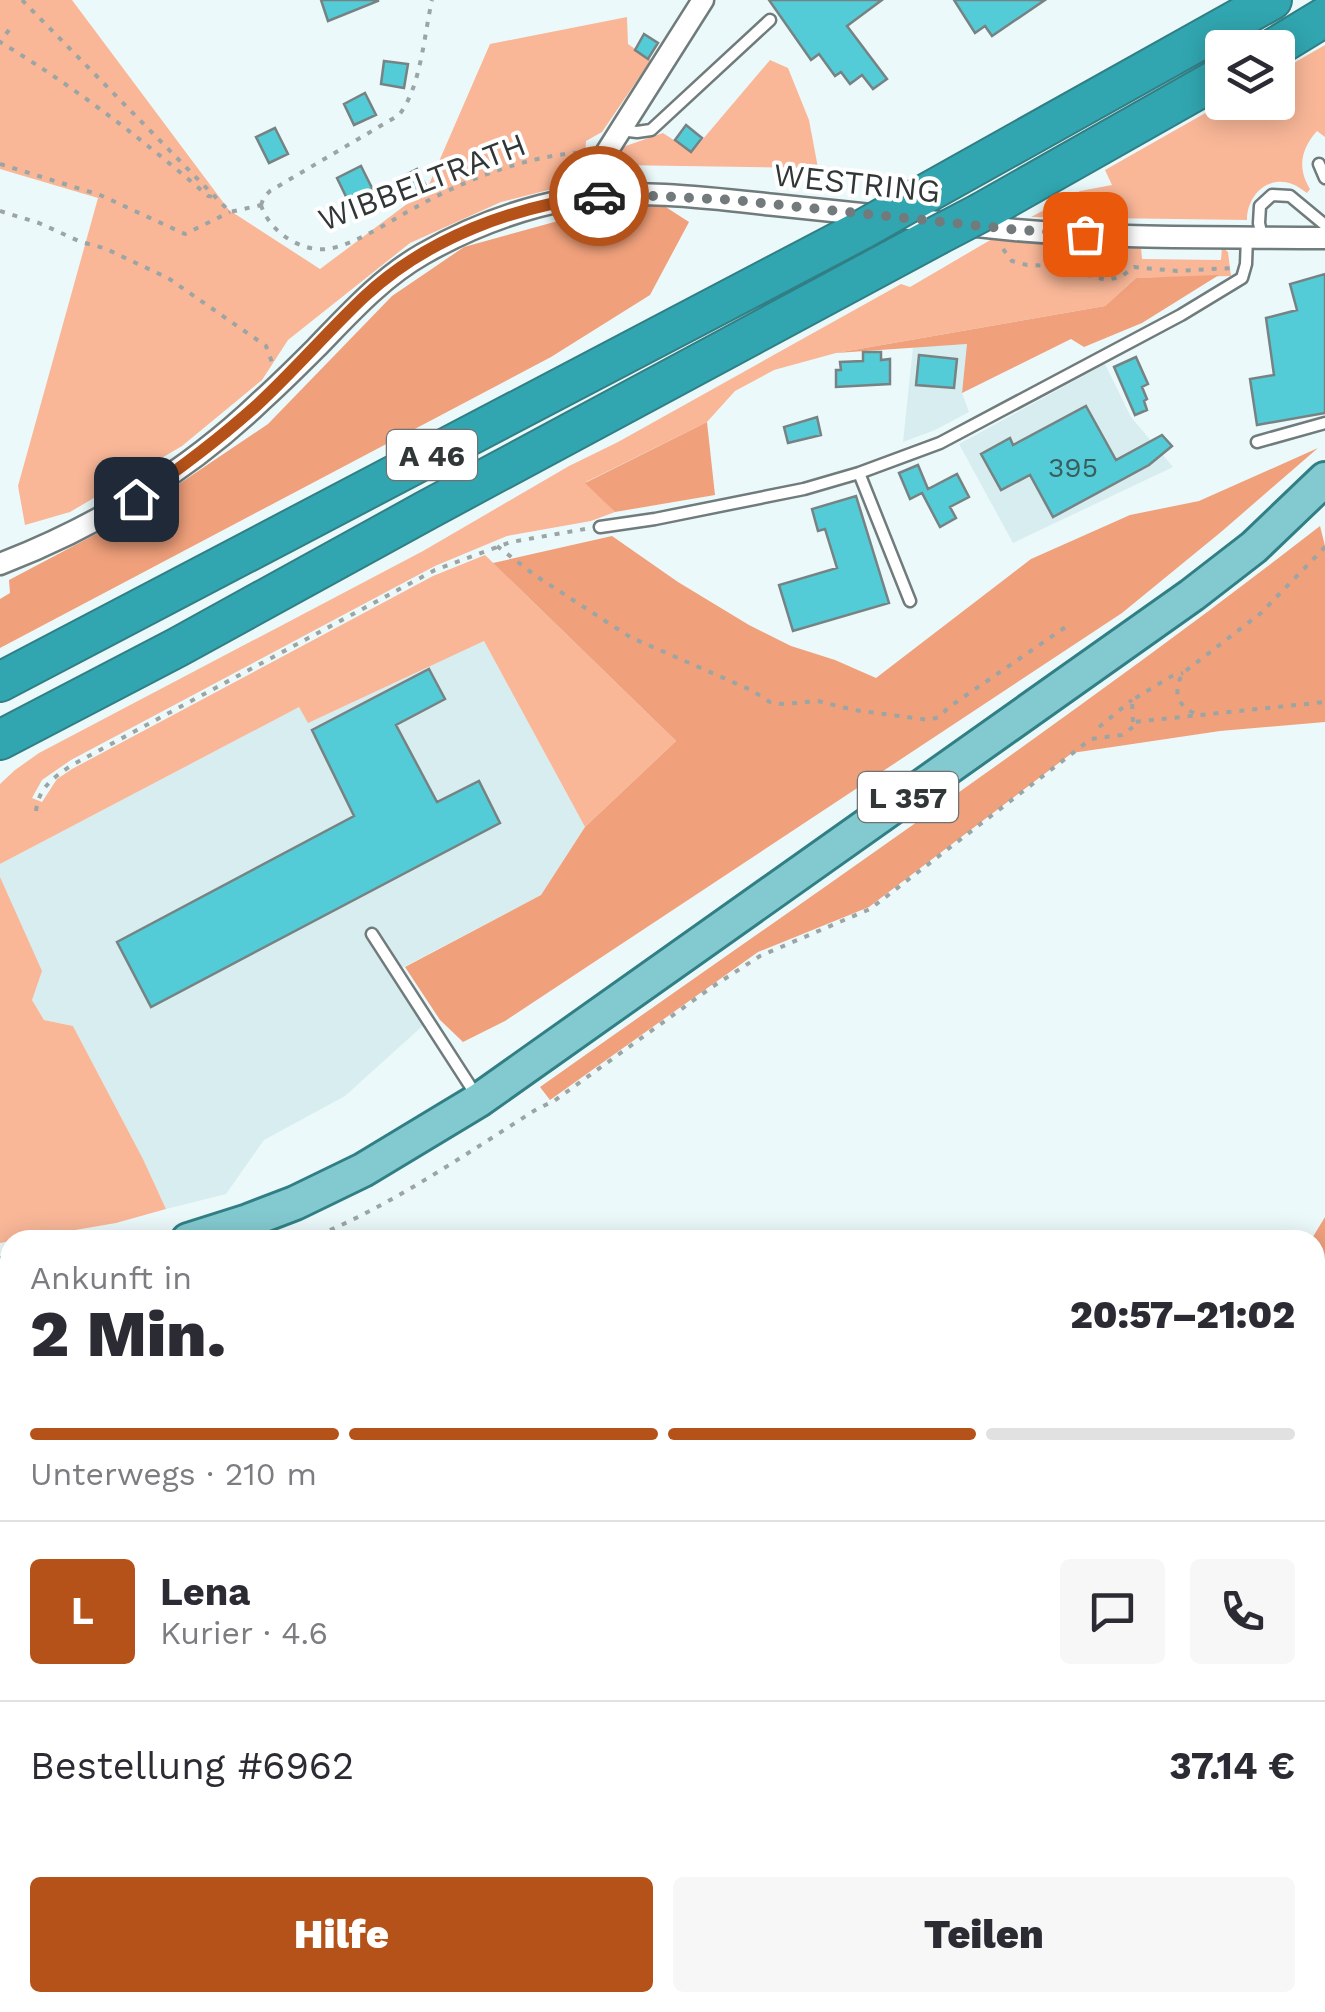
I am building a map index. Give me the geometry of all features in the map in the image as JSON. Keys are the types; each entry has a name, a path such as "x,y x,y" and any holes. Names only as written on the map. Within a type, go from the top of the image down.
{"highway":[{"name":"A 46","path":"0,682 864,228 1272,0"},
{"path":"1295,35 1325,17"},
{"name":"A 46","path":"0,740 936,236 987,219 1205,86"},
{"path":"0,763 73,720 178,647"}],"main road":[{"name":"L 357","path":"221,1230 295,1203 363,1170 480,1100 1192,595 1254,546 1325,479"}],"street":[{"path":"608,195 606,153 703,0"},
{"name":"WESTRING","path":"0,564 136,499 200,454 280,383 365,296 419,256 487,221 560,202 608,195 733,200 987,219 1085,234 1325,238"}],"lane":[{"path":"618,130 651,130 770,20"},
{"path":"1319,164 1325,178"},
{"path":"600,527 804,490 940,442 1181,315 1242,278 1259,223 1260,206 1272,195 1290,196 1325,225"},
{"path":"1256,442 1325,423"},
{"path":"859,472 910,601"},
{"path":"372,934 480,1100"}],"path":[{"path":"22,0 230,212"},
{"name":"WIBBELTRATH","path":"432,0 416,84 400,116 270,191 261,205 269,222 310,248 332,248 488,174 575,152 606,153"},
{"path":"8,30 0,42 77,91 214,197"},
{"path":"0,164 100,195 185,234 230,212 261,205"},
{"path":"0,211 104,248 168,278 266,346 280,383"},
{"path":"987,219 1012,260 1056,266 1106,280 1121,277 1134,267 1177,271 1227,269 1246,264"},
{"path":"36,811 46,783 72,765 435,570 512,542 600,527"},
{"path":"498,546 536,576 630,637 770,702 782,704 818,702 928,720 939,717 1070,624"},
{"path":"1099,726 1132,700 1183,673 1261,614 1325,547"},
{"path":"1183,673 1177,696 1187,710 1199,715"},
{"path":"327,1230 438,1172 554,1101 760,956 870,910 1091,738 1122,735 1133,727 1132,700"},
{"path":"1133,722 1325,702"}],"shaded area":[{"path":"0,0 72,0 229,210 320,269 427,189 490,44 627,17 628,44 651,60 602,132 586,141 585,159 594,170 594,184 564,186 501,202 410,243 288,340 262,380 182,446 70,512 25,525 18,486 98,198 0,169"},
{"path":"1325,45 1325,137 1317,131 1304,152 1303,174 1310,189 1307,193 1283,182 1267,185 1251,203 1247,220 1031,217 1080,191 1112,185 1105,170 1205,113 1205,120 1295,120 1295,62"},
{"path":"770,60 788,68 809,120 818,168 617,165 617,149 663,133 692,152"},
{"path":"658,202 689,222 650,295 551,357 0,648 0,599 10,593 9,580 136,513 268,424 392,296 464,247 598,210"},
{"path":"992,239 1141,247 1142,259 1221,260 1222,247 1228,252 1231,276 1136,278 1105,306 836,353 774,370 735,391 707,422 586,482 615,512 591,521 507,536 435,566 71,760 42,780 32,798 42,802 57,779 72,769 433,576 485,555 676,741 585,827 484,641 308,723 299,707 0,864 0,784 39,753 423,551 569,466 901,284 910,287"},
{"path":"1219,275 1142,323 1084,347 1071,339 962,393 967,344 836,353 1105,306 1136,278"},
{"path":"968,344 962,393 969,412 903,442 913,347"},
{"path":"1105,364 1131,417 1173,467 1013,543 959,444"},
{"path":"707,422 715,495 615,512 585,483"},
{"path":"1318,448 1122,613 505,1021 463,1042 440,1020 405,967 541,895 585,827 676,741 493,563 612,536 749,625 791,646 876,678 1031,559 1130,515 1199,501"},
{"path":"1320,526 1325,546 1325,722 1220,731 1072,753 869,907 758,952 550,1100 540,1087 1031,741"},
{"path":"484,641 585,827 541,895 396,971 428,1021 345,1096 264,1140 226,1194 166,1209 73,1026 44,1020 32,1000 0,864 300,706 309,722"},
{"path":"0,877 42,971 32,1000 44,1020 73,1026 166,1209 75,1230 0,1230"}],"building":[{"path":"321,0 378,0 378,1 328,21"},
{"path":"769,0 882,0 847,26 887,79 873,89 862,75 850,84 841,72 835,76 819,54 811,60"},
{"path":"954,0 1045,0 992,36 985,26 975,33"},
{"path":"644,34 658,43 648,59 635,50"},
{"path":"384,61 408,64 404,88 381,84"},
{"path":"365,93 376,115 354,125 344,104"},
{"path":"686,125 702,138 691,152 675,140"},
{"path":"275,128 288,154 269,163 256,137"},
{"path":"361,166 379,202 355,215 337,178"},
{"path":"417,169 426,186 406,196 398,179"},
{"path":"1325,274 1325,413 1257,425 1250,379 1274,375 1266,318 1297,310 1290,284"},
{"path":"863,352 881,352 881,360 890,359 890,384 836,387 840,362 863,361"},
{"path":"919,355 957,359 954,388 916,385"},
{"path":"1136,357 1148,384 1142,387 1147,410 1135,415 1114,367"},
{"path":"1086,406 1116,460 1162,435 1172,446 1149,465 1053,517 1030,475 1001,490 981,454 1010,438 1013,445"},
{"path":"817,417 821,435 788,443 784,427"},
{"path":"918,465 928,489 957,474 969,497 950,507 956,518 940,527 922,493 910,499 899,473"},
{"path":"856,496 889,603 793,631 779,585 837,568 825,529 818,531 812,509"},
{"path":"429,669 445,699 396,725 437,802 479,781 500,823 151,1007 117,942 354,816 312,730"}],"way so far":[{"path":"599,196 733,200 1085,234"}],"route":[{"path":"136,499 200,454 257,405 365,296 419,256 487,221 553,203 599,196"}]}
